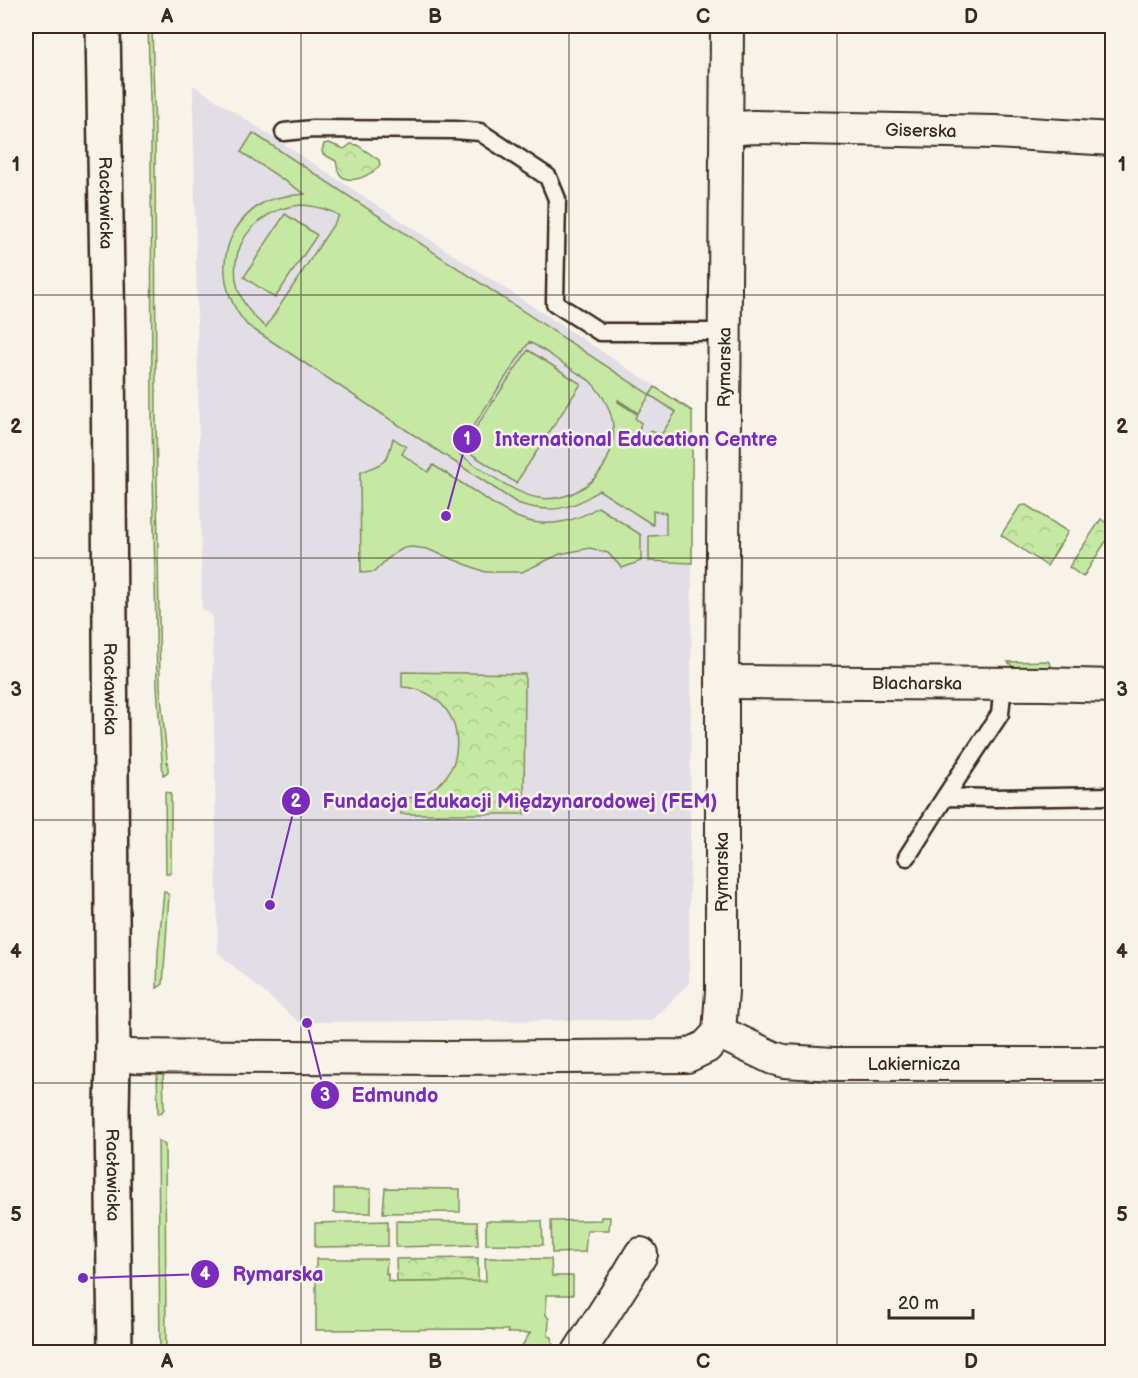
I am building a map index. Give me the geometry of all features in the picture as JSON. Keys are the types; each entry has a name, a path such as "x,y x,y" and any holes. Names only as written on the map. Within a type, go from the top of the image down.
{"street":[{"name":"Racławicka","path":"103,26 108,356 115,1353"},
{"name":"Rymarska","path":"725,1036 722,991 722,682 727,26"},
{"name":"Giserska","path":"727,129 753,127 995,132 1113,139"},
{"name":"Blacharska","path":"722,682 1003,683 1113,686"},
{"path":"113,1056 328,1058 687,1056 725,1036"},
{"name":"Lakiernicza","path":"725,1036 784,1061 834,1064 1113,1064"},
{"path":"579,1353 640,1254"}],"lane":[{"path":"284,132 314,129 480,132 548,177 557,199 555,303 600,332 725,332"},
{"path":"907,857 1000,714 1003,683"},
{"path":"945,797 1113,796"}],"shaded area":[{"path":"193,85 693,411 689,983 652,1021 299,1022 218,953 212,615 202,609"}],"green space":[{"path":"148,26 152,26 155,135 160,686 168,769 168,772 163,775 157,686"},
{"path":"253,133 650,395 655,387 692,411 692,563 649,561 649,536 666,535 666,513 653,511 653,525 599,490 580,502 560,508 540,508 517,503 247,325 229,295 225,262 228,245 235,230 246,216 261,204 277,198 305,194 241,152","holes":["301,205 326,209 339,216 266,327 249,311 239,292 235,272 238,253 246,236 259,221 278,210","529,342 590,381 604,399 613,427 613,441 609,454 595,478 571,494 551,499 519,492 456,452","650,395 676,412 661,435 651,431 636,441 641,423 635,418 637,414 618,400 638,413"]},
{"path":"329,143 344,149 351,144 357,145 379,160 380,165 365,176 346,179 338,171 336,161 323,154 324,144"},
{"path":"285,214 317,235 275,298 244,277"},
{"path":"528,350 581,384 516,483 462,448"},
{"path":"393,438 406,447 402,454 428,472 433,465 501,509 522,519 541,523 561,522 571,520 598,507 641,535 641,561 622,568 608,553 590,548 560,554 522,572 485,572 427,549 412,547 397,552 374,572 361,573 360,475 361,472 387,458"},
{"path":"1026,505 1068,532 1047,566 1001,535 1020,506"},
{"path":"1101,519 1112,527 1112,532 1083,577 1069,567"},
{"path":"1048,661 1054,671 1016,670 1008,662"},
{"path":"402,672 525,674 524,814 401,814 402,799 426,793 444,780 454,762 457,742 453,723 442,705 425,693 402,687"},
{"path":"165,792 170,793 171,796 171,872 169,874 166,874"},
{"path":"164,891 169,895 163,984 157,988 158,952"},
{"path":"163,1068 164,1109 158,1114 157,1069"},
{"path":"158,1140 165,1145 166,1352 160,1352"},
{"path":"385,1188 460,1189 460,1212 383,1213"},
{"path":"334,1189 371,1189 371,1213 334,1213"},
{"path":"601,1217 610,1217 609,1230 587,1230 585,1252 552,1253 551,1221 601,1220"},
{"path":"388,1221 388,1246 315,1247 315,1223"},
{"path":"396,1221 477,1222 478,1245 396,1247"},
{"path":"486,1221 542,1221 543,1245 486,1244"},
{"path":"478,1258 478,1281 397,1282 396,1259"},
{"path":"485,1258 551,1259 552,1276 573,1276 573,1295 546,1295 546,1315 549,1319 548,1336 552,1337 553,1352 518,1352 530,1333 508,1333 508,1330 316,1330 316,1259 387,1259 388,1281 397,1282 486,1281"}],"place":[{"name":"International Education Centre","path":"446,516"},
{"name":"Fundacja Edukacji Międzynarodowej (FEM)","path":"270,905"},
{"name":"Edmundo","path":"307,1023"},
{"name":"Rymarska","path":"83,1278"}]}
